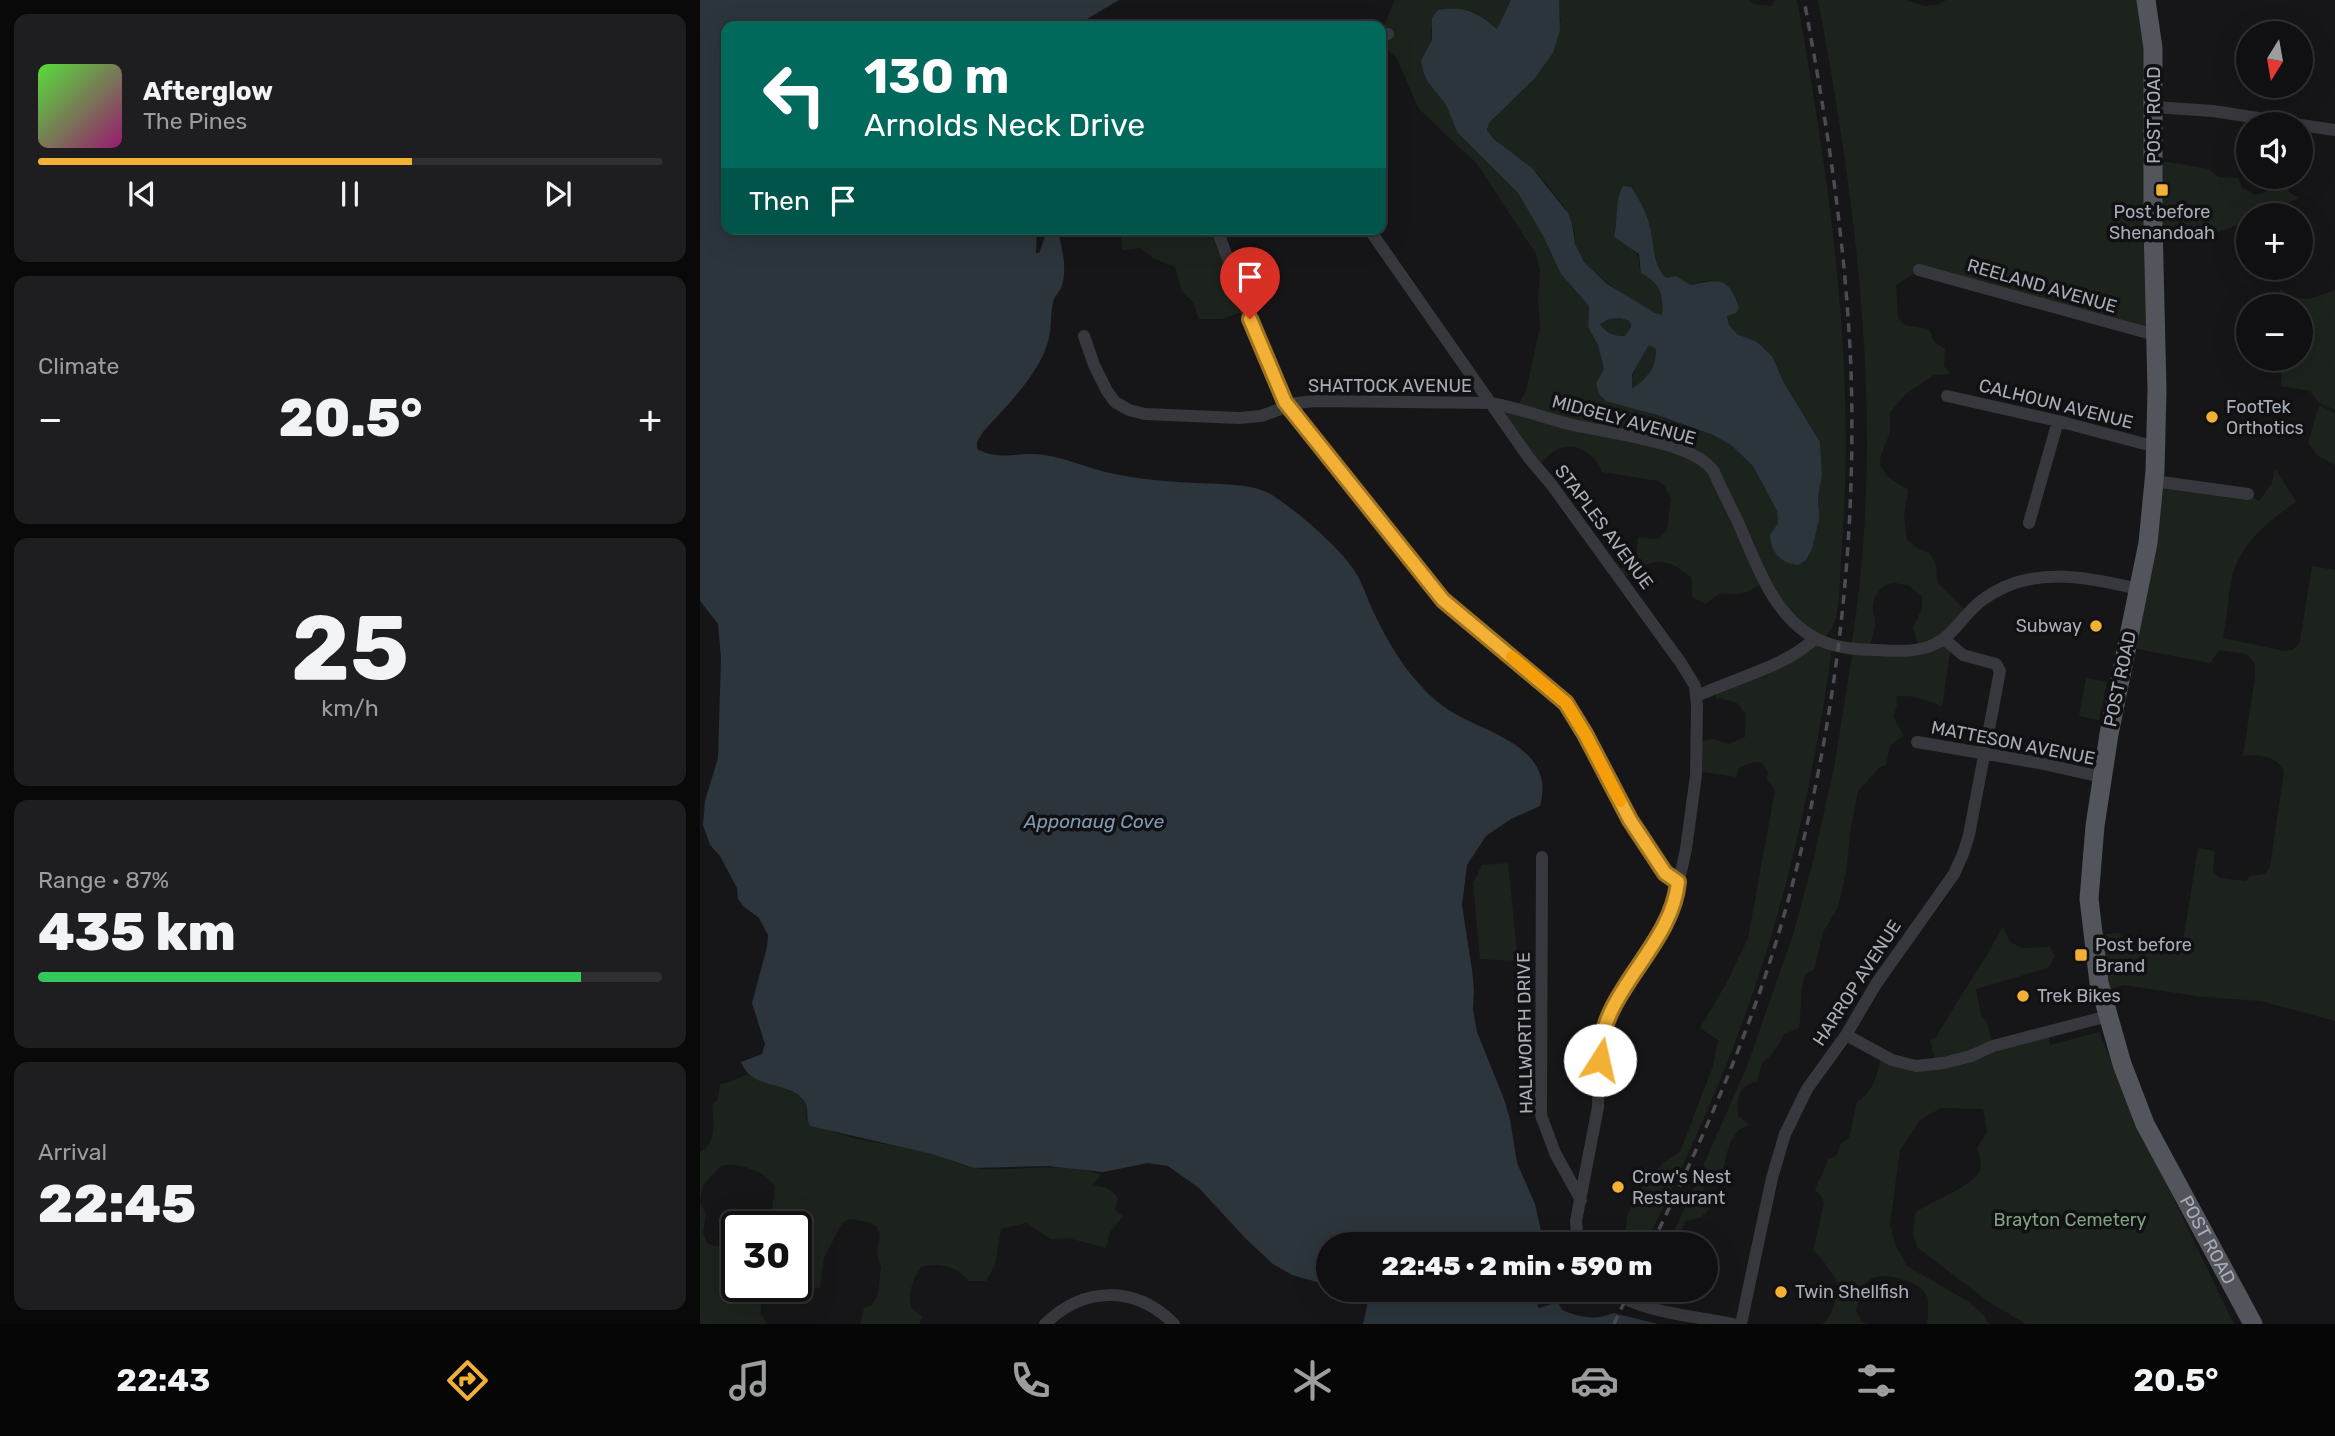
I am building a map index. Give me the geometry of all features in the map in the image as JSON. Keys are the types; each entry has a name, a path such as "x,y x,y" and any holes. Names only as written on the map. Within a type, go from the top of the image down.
{"main road":[{"name":"POST ROAD","path":"2146,0 2154,48 2154,481 2148,543 2102,778 2089,899 2099,983 2122,1064 2145,1124 2253,1324"}],"street":[{"path":"2154,107 2236,115"},
{"path":"2313,127 2335,130"},
{"path":"1219,235 1258,342 1289,407 1443,600 1566,703 1630,820 1665,873 1678,882"},
{"name":"STAPLES AVENUE","path":"1373,235 1491,403 1654,624 1691,678 1697,696 1696,775 1677,893 1668,919 1617,1002 1603,1033 1598,1107 1576,1221 1577,1232"},
{"name":"REELAND AVENUE","path":"1919,270 2155,335"},
{"name":"SHATTOCK AVENUE","path":"1084,336 1094,365 1115,402 1129,410 1145,414 1239,418 1261,416 1297,403 1328,401 1491,403"},
{"name":"CALHOUN AVENUE","path":"1947,396 2156,447"},
{"name":"MIDGELY AVENUE","path":"1491,403 1569,424 1653,442 1704,460 1714,472 1771,592 1797,625 1815,638"},
{"path":"2029,523 2058,421"},
{"path":"2154,481 2248,494"},
{"path":"1697,696 1778,661 1806,647 1815,638 1853,649 1923,649 1944,639 1981,601 2024,579 2059,575 2139,589"},
{"name":"HARROP AVENUE","path":"1741,1324 1772,1178 1785,1134 1807,1089 1954,874 1969,835 2000,671 1996,664 1963,655 1944,639"},
{"name":"MATTESON AVENUE","path":"1917,743 1986,753 2102,778"},
{"name":"HALLWORTH DRIVE","path":"1542,857 1541,1115 1555,1153 1581,1200"},
{"path":"1846,1035 1892,1060 1916,1066 1971,1056 1993,1046 2108,1016"},
{"path":"1045,1324 1073,1303 1105,1294 1137,1299 1153,1307 1174,1324"},
{"path":"1634,1302 1650,1308 1733,1324"}],"green space":[{"path":"1395,0 1511,0 1497,29 1473,11 1449,9 1431,28 1432,40 1421,60 1426,79 1445,105 1458,133 1518,193 1561,274 1589,306 1588,327 1598,345 1604,369 1596,383 1646,412 1713,435 1731,445 1753,466 1777,511 1778,523 1770,535 1819,506 1822,476 1820,442 1784,383 1772,356 1757,342 1737,334 1729,325 1727,315 1735,296 1725,285 1716,281 1691,285 1676,276 1667,279 1658,267 1650,226 1642,206 1636,195 1621,189 1614,237 1636,252 1639,268 1658,288 1662,300 1662,315 1630,299 1586,264 1576,248 1571,219 1560,201 1537,173 1487,130 1489,123 1535,78 1553,53 1561,20 1559,0 1749,0 1753,4 1771,6 1776,0 1797,0 1820,134 1837,270 1842,339 1845,475 1839,599 1835,620 1824,640 1832,645 1816,751 1796,845 1771,938 1719,1084 1652,1232 1625,1232 1627,1216 1637,1192 1663,1163 1680,1152 1713,1066 1718,1040 1700,1028 1727,982 1748,938 1775,790 1767,779 1768,772 1762,763 1753,762 1739,768 1736,777 1696,771 1696,742 1714,739 1729,744 1745,737 1746,714 1737,703 1720,698 1717,700 1713,689 1810,643 1763,583 1745,592 1721,594 1706,604 1692,597 1692,578 1664,562 1648,564 1620,580 1616,571 1636,557 1638,537 1658,539 1667,530 1671,499 1664,485 1658,481 1602,472 1591,455 1571,447 1555,450 1537,468 1493,406 1516,409 1526,391 1540,327 1540,271 1536,254 1477,164 1419,109 1396,57 1386,49 1386,21"},
{"path":"1818,0 1906,0 1924,6 1938,5 1946,0 2143,0 2154,162 2209,169 2218,177 2236,178 2236,189 2244,189 2256,195 2268,189 2288,189 2299,198 2288,203 2236,203 2236,225 2208,235 2154,236 2154,336 1918,271 1896,285 1898,318 1904,325 1929,329 1934,342 1945,349 1944,366 1951,374 1934,375 1906,394 1890,412 1890,432 1880,458 1881,467 1888,477 1908,490 1904,516 1907,540 1918,549 1930,553 1936,565 1937,582 1967,612 1944,640 1950,652 1942,707 1919,698 1896,697 1897,705 1893,717 1904,735 1890,746 1886,765 1880,767 1858,791 1838,907 1823,932 1814,970 1805,974 1799,1028 1784,1034 1775,1050 1762,1063 1757,1082 1746,1086 1740,1094 1738,1116 1750,1125 1737,1132 1733,1138 1722,1174 1711,1176 1704,1183 1703,1202 1710,1208 1700,1218 1686,1221 1680,1232 1674,1232 1746,1069 1793,935 1834,768 1853,650 1851,647 1861,567 1866,486 1866,404 1863,323 1845,160","holes":["1893,583 1908,585 1922,596 1922,609 1913,627 1919,649 1870,651 1875,626 1873,607 1877,593 1884,586"]},
{"path":"1121,235 1219,235 1245,311 1222,319 1199,319 1193,302 1182,292 1175,267 1154,259 1140,248 1122,250"},
{"path":"2335,290 2335,410 2319,403 2310,391 2281,386 2282,371 2313,371 2313,297"},
{"path":"1609,319 1630,321 1631,327 1626,336 1611,334 1600,324"},
{"path":"1649,344 1656,349 1653,368 1632,389 1634,371"},
{"path":"2319,405 2335,413 2335,465 2318,456 2308,443"},
{"path":"2275,468 2296,502 2264,527 2240,557 2231,582 2223,638 2284,651 2293,650 2300,642 2312,566 2335,570 2335,1021 2261,1001 2203,997 2123,985 2101,993 2095,935 2119,933 2129,943 2146,950 2163,953 2178,951 2183,941 2198,848 2215,851 2213,872 2220,878 2246,881 2250,876 2265,874 2270,866 2284,772 2277,763 2267,757 2243,756 2255,663 2246,654 2219,650 2210,663 2127,647 2153,483 2248,494 2259,501 2272,483"},
{"path":"2086,678 2107,682 2099,720 2079,716"},
{"path":"1508,863 1518,961 1480,959 1473,883 1482,865"},
{"name":"Brayton Cemetery","path":"2003,926 2010,942 2022,948 2050,947 2055,956 2048,968 1976,989 1981,1015 1987,1022 1993,1045 2048,1033 2050,1045 2099,1032 2138,1125 2234,1324 2026,1324 1989,1302 1918,1248 1913,1236 1915,1213 1970,1182 1981,1167 1977,1148 1987,1132 1983,1109 1941,1108 1920,1120 1900,1150 1890,1224 1895,1244 1907,1266 1969,1302 1989,1324 1927,1324 1928,1303 1924,1291 1910,1282 1882,1276 1869,1280 1859,1298 1856,1310 1861,1322 1869,1324 1822,1324 1832,1311 1837,1282 1813,1251 1824,1203 1815,1190 1828,1159 1836,1156 1841,1143 1849,1138 1857,1102 1871,1089 1881,1058 1936,1064 1930,1040 1935,1039"},
{"path":"748,1074 796,1094 806,1107 806,1118 819,1126 850,1137 933,1154 974,1168 1054,1167 1085,1170 1101,1175 1092,1186 1104,1187 1112,1192 1118,1198 1115,1210 1123,1216 1110,1232 1106,1248 1068,1238 1051,1239 1026,1223 1001,1229 995,1265 986,1281 969,1281 947,1266 921,1267 910,1292 911,1308 923,1317 919,1324 860,1324 864,1308 872,1305 878,1294 881,1268 877,1254 880,1234 876,1226 850,1219 842,1223 824,1258 820,1288 812,1287 812,1211 772,1211 775,1186 764,1176 743,1167 721,1166 703,1185 700,1202 700,1152 712,1138 712,1105 718,1099 720,1084"},
{"path":"700,1202 706,1214 703,1233 708,1244 721,1247 721,1302 761,1302 761,1315 767,1324 700,1324"}],"water":[{"name":"Apponaug Cove","path":"700,0 1119,0 1083,21 721,21 721,235 1037,235 1036,253 1039,253 1046,235 1058,235 1064,274 1061,288 1053,302 1047,345 1028,380 983,432 977,442 977,449 1003,456 1035,454 1053,457 1106,472 1141,478 1248,486 1272,495 1316,530 1347,561 1360,580 1394,650 1429,694 1454,713 1525,752 1537,767 1542,784 1540,806 1511,819 1486,836 1467,865 1462,905 1472,970 1473,1010 1477,1032 1504,1099 1517,1163 1535,1204 1541,1232 1316,1232 1316,1282 1292,1275 1273,1264 1199,1188 1168,1166 1148,1163 1103,1172 1048,1166 974,1168 932,1154 810,1126 806,1104 797,1094 753,1077 741,1062 762,1054 765,1044 752,1003 768,935 759,918 738,899 737,888 720,856 710,845 703,825 705,801 718,758 721,657 718,624 700,601"},
{"path":"1511,0 1559,0 1560,30 1553,53 1535,78 1489,123 1487,130 1494,139 1532,168 1568,213 1575,244 1584,262 1607,284 1662,315 1659,290 1652,280 1641,273 1639,254 1614,237 1620,191 1623,186 1631,187 1647,217 1661,273 1666,278 1676,276 1691,285 1716,281 1727,285 1739,308 1736,313 1727,316 1729,325 1737,334 1757,342 1772,356 1784,383 1820,442 1822,476 1818,496 1819,519 1812,549 1806,560 1798,565 1781,559 1772,547 1770,535 1778,523 1777,511 1753,466 1731,445 1713,435 1657,415 1606,401 1599,394 1596,383 1604,369 1598,345 1588,327 1589,306 1561,274 1518,193 1458,133 1445,105 1422,68 1421,60 1432,40 1432,18 1438,10 1457,9 1471,12 1497,29","holes":["1609,319 1630,321 1631,327 1625,336 1611,334 1600,324","1649,345 1656,349 1652,368 1632,389 1632,374"]},
{"path":"1368,1302 1544,1302 1537,1305 1539,1308 1558,1302 1562,1310 1581,1316 1600,1317 1613,1313 1658,1324 1363,1324"}],"railway":[{"path":"1658,1232 1722,1089 1753,1010 1780,929 1814,792 1838,652 1850,511 1851,370 1845,277 1834,184 1804,0"},
{"path":"1614,1324 1624,1302"}],"slow traffic":[{"path":"1512,657 1566,703 1620,801"}],"place":[{"name":"Post before Shenandoah","path":"2162,190"},
{"name":"FootTek Orthotics","path":"2212,417"},
{"name":"Subway","path":"2096,626"},
{"name":"Post before Brand","path":"2081,955"},
{"name":"Trek Bikes","path":"2023,996"},
{"name":"Crow's Nest Restaurant","path":"1618,1187"},
{"name":"Twin Shellfish","path":"1781,1292"}],"route":[{"path":"1250,319 1285,402 1443,600 1566,703 1630,820 1665,873 1678,882 1668,919 1611,1014 1600,1043 1600,1060"}]}
